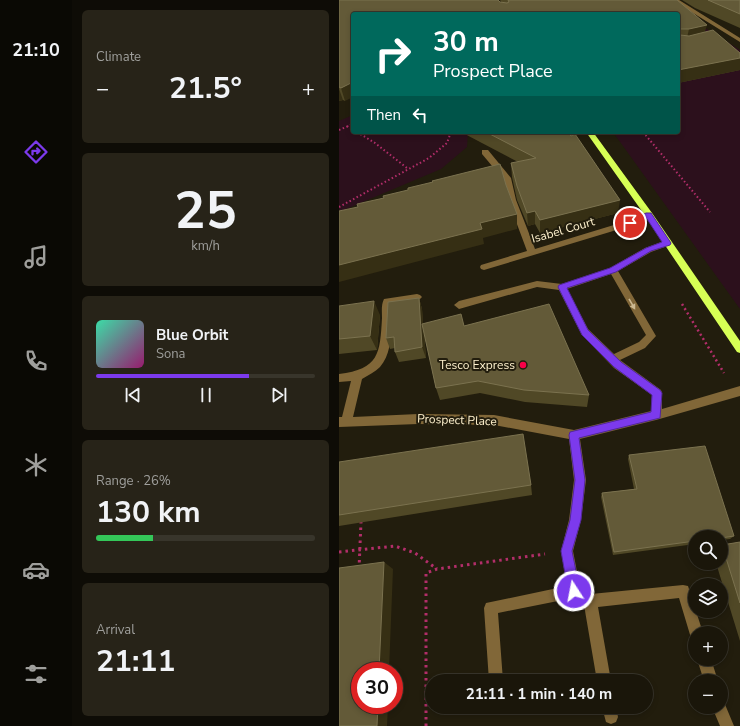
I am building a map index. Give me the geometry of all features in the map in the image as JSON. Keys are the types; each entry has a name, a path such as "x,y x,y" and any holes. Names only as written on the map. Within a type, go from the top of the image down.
{"main road":[{"path":"590,134 649,215 740,349"}],"street":[{"path":"678,0 740,40"},
{"path":"723,36 731,34"},
{"path":"485,152 507,178 512,200 532,252"},
{"name":"Isabel Court","path":"484,266 630,223 649,215"},
{"path":"459,305 537,284 562,287 613,270 649,250 667,243"},
{"path":"613,270 651,336 642,345 613,359"},
{"path":"562,287 585,332 613,359 657,393 656,415"},
{"path":"339,378 357,376 369,371 380,360 384,348 387,302 417,297"},
{"path":"343,421 357,376"},
{"name":"Prospect Place","path":"343,421 418,419 494,420 574,435 656,415 738,392"},
{"path":"574,435 580,480 575,520 567,551 574,591"},
{"path":"495,674 491,608 574,591 590,601 683,591 694,626"},
{"path":"590,601 603,674"},
{"path":"722,714 727,726"}],"path":[{"path":"339,130 351,125"},
{"path":"347,126 351,129"},
{"path":"360,134 375,143 407,168"},
{"path":"339,207 407,168 429,158 447,144 450,134"},
{"path":"645,134 710,212"},
{"path":"678,297 738,392"},
{"path":"358,574 361,522"},
{"path":"339,552 395,546 415,553 437,569"},
{"path":"426,726 426,573 437,569 567,551"}],"shaded area":[{"path":"688,17 740,50 740,309 614,134 680,134 680,20"},
{"path":"351,116 351,134 468,134 467,147 441,169 339,212 339,121"}],"building":[{"path":"339,0 498,0 500,2 507,3 509,2 508,0 677,0 707,25 680,30 680,12 351,12 351,83 341,88 339,87"},
{"path":"708,0 740,0 740,14"},
{"path":"713,30 740,53 740,58 680,70 680,35 689,36"},
{"path":"490,134 570,134 571,136 575,134 620,200 540,220 535,211 527,213 517,186 511,163 536,158"},
{"path":"500,164 517,214 480,223 482,229 339,265 339,211 358,207 357,204 384,198 383,196 408,190 408,188"},
{"path":"419,298 422,347 395,352 394,337 386,338 388,302"},
{"path":"374,301 370,336 339,339 339,306"},
{"path":"549,304 589,395 524,390 478,381 436,388 422,324 461,314 464,326"},
{"path":"523,434 531,485 339,515 339,462"},
{"path":"705,446 734,536 728,537 728,530 688,530 688,542 614,552 602,493 637,489 629,455"},
{"path":"740,542 740,603 728,564 728,544"},
{"path":"384,562 379,662 351,662 351,714 378,714 377,726 339,726 339,568"}],"place":[{"name":"Tesco Express","path":"523,365"}],"route":[{"path":"574,591 567,551 575,520 580,480 574,435 656,415 657,393 618,365 585,332 562,287 613,270 649,250 667,243 649,215 630,223"}]}
